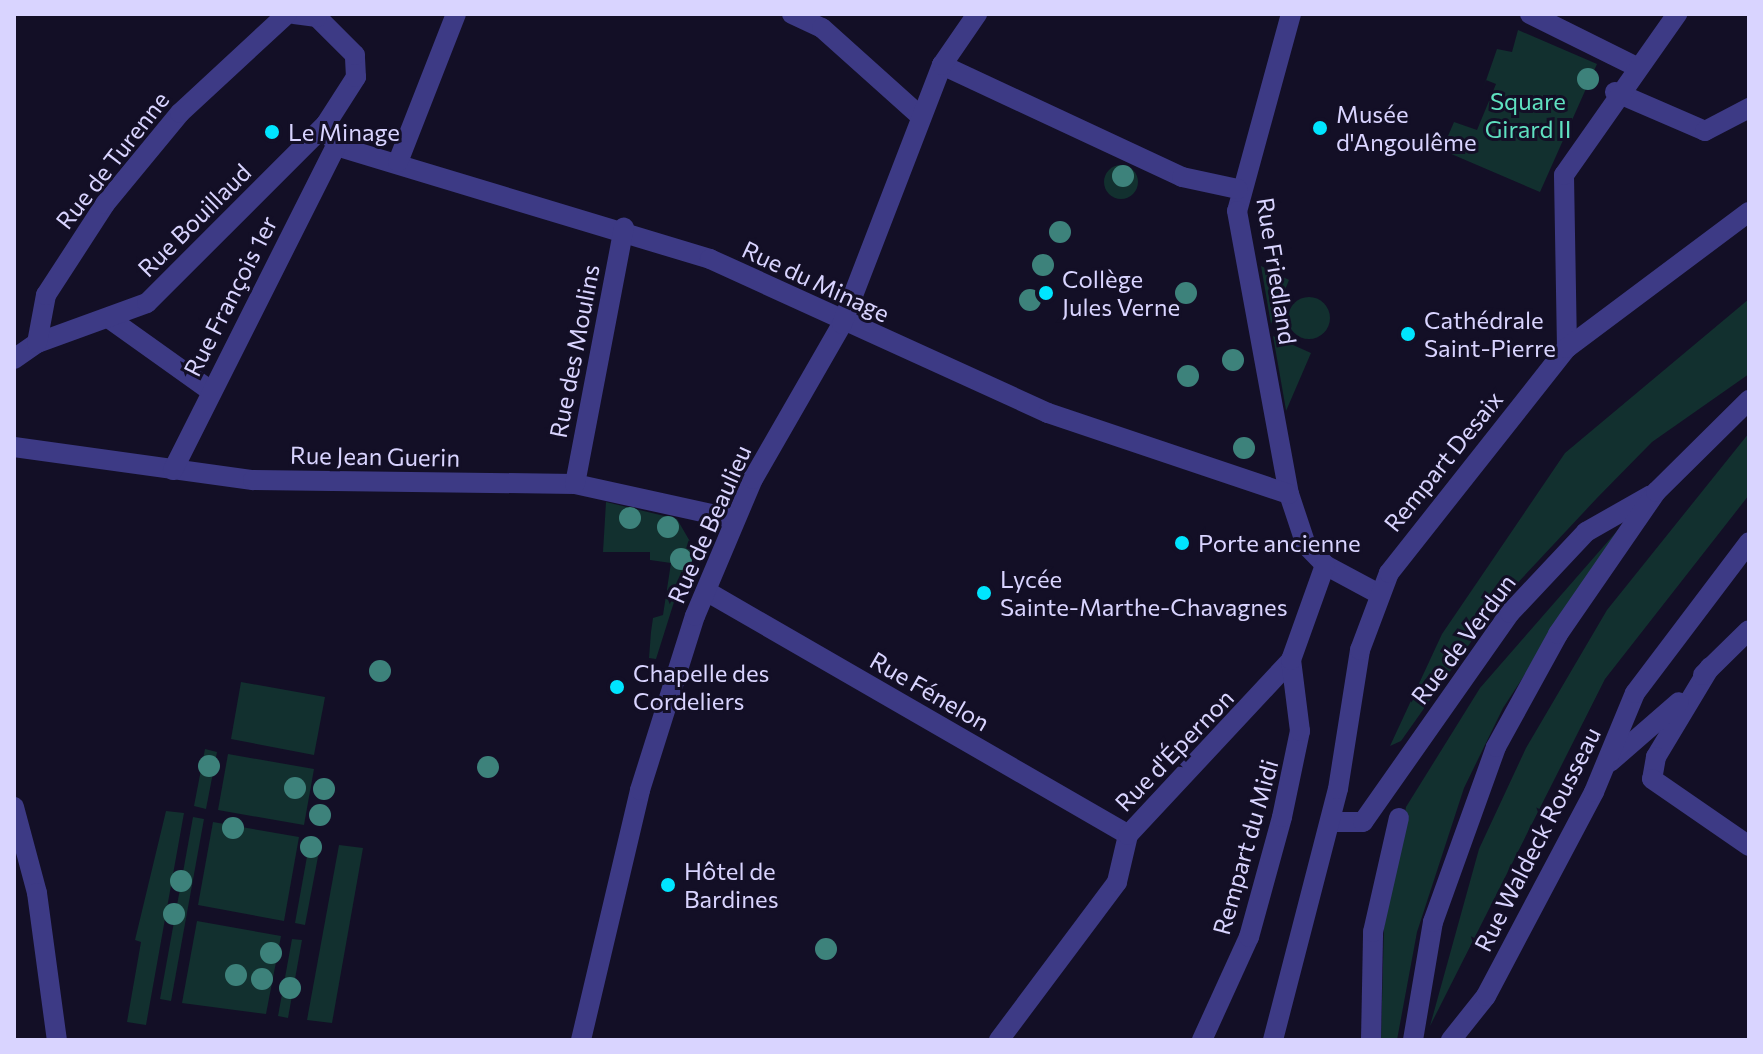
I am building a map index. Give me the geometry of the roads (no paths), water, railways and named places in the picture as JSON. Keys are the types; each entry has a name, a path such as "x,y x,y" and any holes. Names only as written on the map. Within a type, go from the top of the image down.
{"street":[{"name":"Rue de Turenne","path":"37,343 46,295 105,204 180,113 287,14"},
{"path":"294,14 318,16"},
{"path":"398,162 456,14"},
{"path":"792,14 824,21 920,116"},
{"name":"Rue de Beaulieu","path":"581,1040 640,790 706,591 734,519 842,324 942,65 977,14"},
{"name":"Rue Friedland","path":"1291,14 1238,189 1289,494 1306,545 1325,565"},
{"path":"1531,14 1637,67"},
{"path":"1567,348 1564,175 1615,92 1677,14"},
{"name":"Rue Bouillaud","path":"37,343 147,303 175,279 326,124 358,65 318,16"},
{"path":"942,65 1182,177 1238,189"},
{"path":"1615,92 1705,131 1749,108"},
{"path":"326,124 336,146"},
{"name":"Rue du Minage","path":"336,146 624,228 710,259 842,324 1048,413 1289,494"},
{"name":"Rue François 1er","path":"173,470 336,146"},
{"name":"Rempart Desaix","path":"1273,1040 1338,789 1360,650 1379,594 1421,525 1567,348 1749,212"},
{"name":"Rue des Moulins","path":"575,484 624,228"},
{"path":"110,319 211,391"},
{"path":"14,359 37,343"},
{"path":"1413,1040 1433,922 1496,747 1558,634 1656,492 1749,400"},
{"name":"Rue Jean Guerin","path":"14,447 253,480 575,484 734,519"},
{"name":"Rue de Verdun","path":"1330,822 1363,822 1510,613 1586,532 1656,492"},
{"name":"Rue Waldeck Rousseau","path":"1451,1040 1486,996 1610,762 1635,693 1749,542"},
{"path":"1291,660 1325,565 1379,594"},
{"name":"Rue Fénelon","path":"706,591 1128,835"},
{"path":"1610,762 1652,731 1710,667 1749,630"},
{"name":"Rue d'Épernon","path":"999,1040 1117,882 1128,835 1291,660"},
{"name":"Rempart du Midi","path":"1202,1040 1249,937 1299,750 1291,660"},
{"path":"1710,667 1656,757 1652,779 1749,846"},
{"path":"14,807 37,893 57,1040"},
{"path":"1371,1040 1373,932 1399,818"}],"place":[{"name":"Musée d'Angoulême","path":"1320,128"},
{"name":"Le Minage","path":"272,132"},
{"name":"Collège Jules Verne","path":"1046,293"},
{"name":"Cathédrale Saint-Pierre","path":"1408,334"},
{"name":"Porte ancienne","path":"1182,543"},
{"name":"Lycée Sainte-Marthe-Chavagnes","path":"984,593"},
{"name":"Chapelle des Cordeliers","path":"617,687"},
{"name":"Hôtel de Bardines","path":"668,885"}],"park label":[{"name":"Square Girard II","path":"1528,115"}]}
